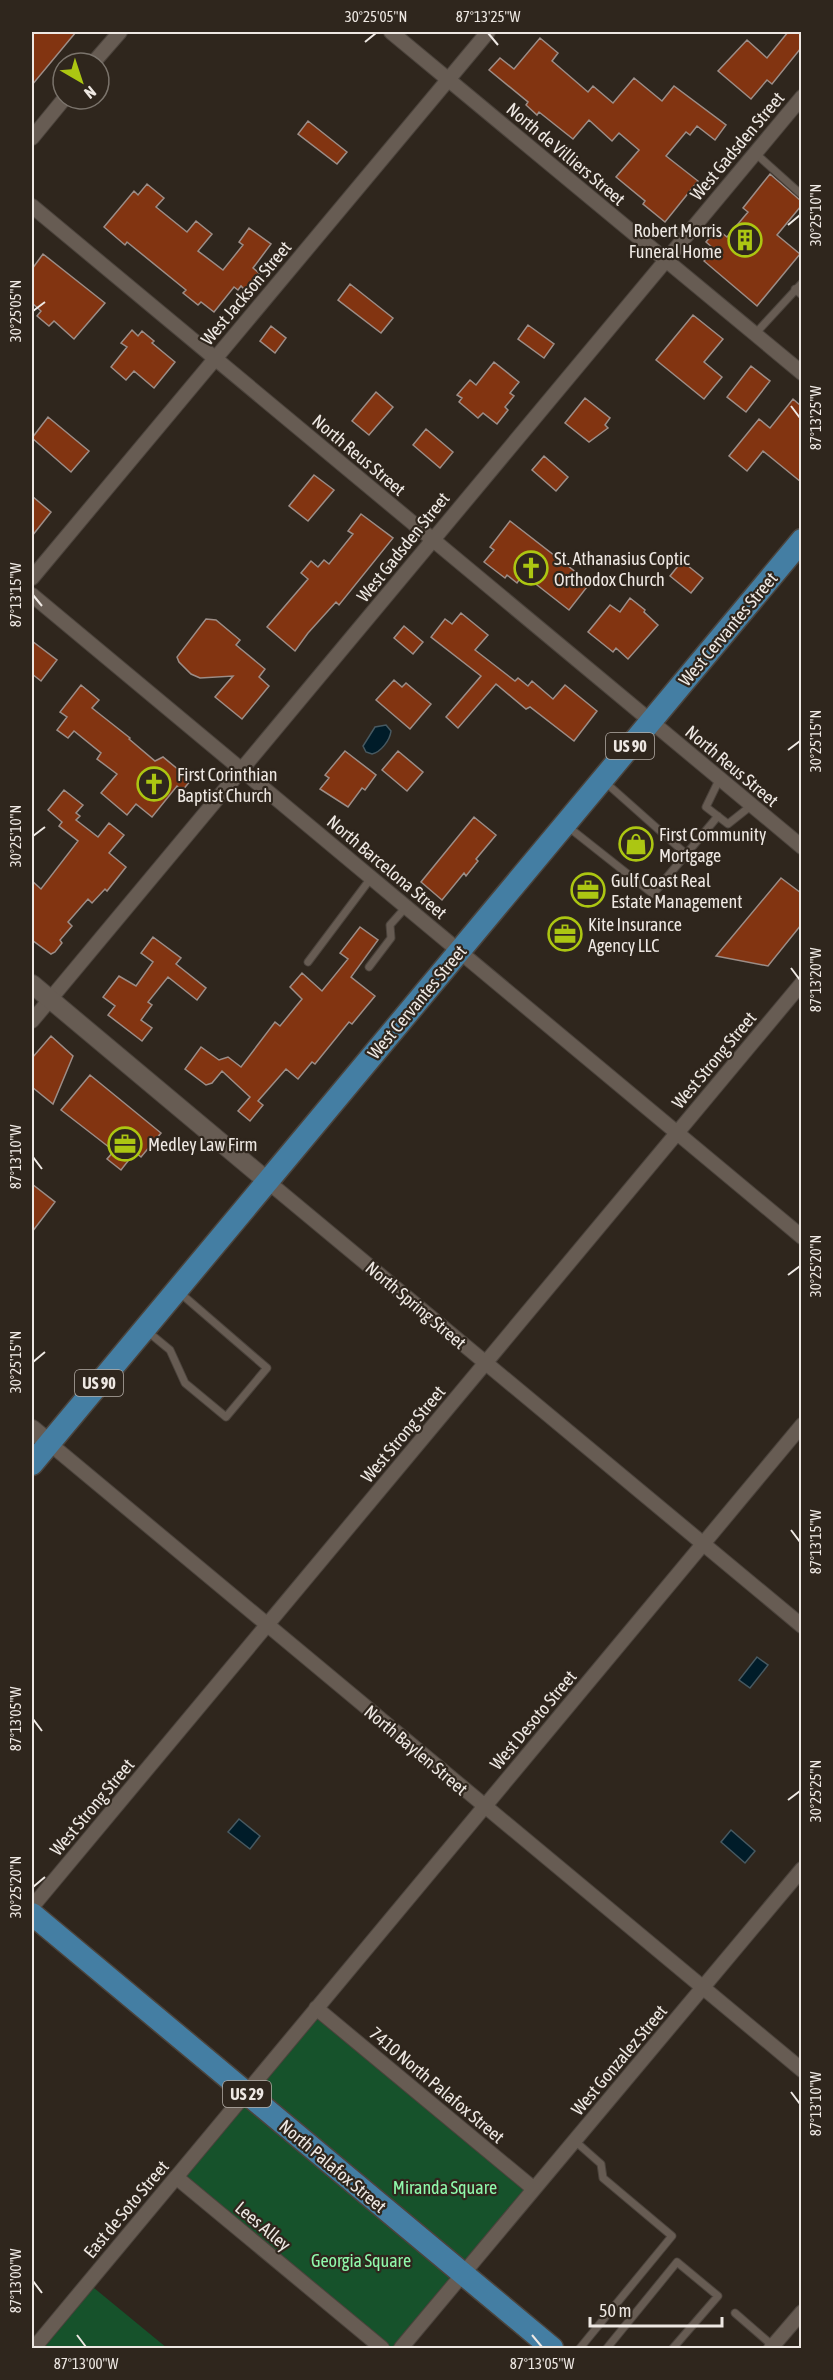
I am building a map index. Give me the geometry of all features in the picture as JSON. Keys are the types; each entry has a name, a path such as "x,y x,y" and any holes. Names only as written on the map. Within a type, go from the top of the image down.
{"main road":[{"name":"West Cervantes Street","path":"32,1464 801,540"},
{"name":"North Palafox Street","path":"32,1914 552,2349"}],"street":[{"path":"103,51 120,32"},
{"name":"North de Villiers Street","path":"394,32 801,373"},
{"name":"West Jackson Street","path":"32,578 488,32"},
{"name":"West Gadsden Street","path":"32,1021 801,97"},
{"path":"32,138 53,111"},
{"name":"North Reus Street","path":"32,206 801,847"},
{"name":"North Barcelona Street","path":"32,595 801,1237"},
{"name":"West Strong Street","path":"32,1908 801,983"},
{"name":"North Spring Street","path":"32,984 801,1626"},
{"name":"West Desoto Street","path":"246,2093 801,1425"},
{"name":"North Baylen Street","path":"32,1429 801,2070"},
{"name":"West Gonzalez Street","path":"401,2349 801,1869"},
{"name":"7410 North Palafox Street","path":"316,2008 534,2189"},
{"name":"East de Soto Street","path":"34,2349 246,2093"},
{"name":"Lees Alley","path":"176,2176 382,2349"},
{"path":"772,2347 801,2312"}],"lane":[{"path":"755,153 801,195"},
{"path":"755,334 801,284"},
{"path":"795,289 801,295"},
{"path":"720,778 706,807 729,824 752,805"},
{"path":"602,780 686,854"},
{"path":"565,824 653,894 718,816"},
{"path":"308,962 371,878"},
{"path":"369,967 391,938 390,925 406,907"},
{"path":"145,1329 170,1350 185,1383 226,1417 267,1368 177,1290"},
{"path":"574,2141 601,2164 603,2178 672,2236 580,2349"},
{"path":"607,2349 677,2262 718,2296 673,2349"},
{"path":"735,2313 772,2347"}],"green space":[{"path":"316,2008 534,2189 401,2348 382,2348 176,2177"},
{"path":"88,2283 167,2348 34,2348"}],"water":[{"path":"386,725 391,731 385,745 375,753 366,752 363,746 375,727"},
{"path":"757,1657 768,1665 750,1688 739,1680"},
{"path":"239,1819 260,1836 250,1849 228,1832"},
{"path":"731,1830 755,1851 745,1863 721,1842"}],"building":[{"path":"32,32 76,32 60,51 51,51 51,62 32,85"},
{"path":"788,32 801,32 801,48 772,84 767,80 751,99 718,71 747,40 767,58"},
{"path":"540,38 558,53 552,61 588,92 593,86 613,103 634,78 662,101 674,86 726,125 715,140 697,126 690,135 686,132 666,156 698,181 665,222 643,204 645,201 616,177 639,150 619,133 612,141 589,120 573,139 539,112 537,115 526,105 528,102 489,70 500,58 514,69"},
{"path":"308,121 347,152 337,164 298,134"},
{"name":"Robert Morris Funeral Home","path":"770,174 801,201 801,206 777,235 800,254 757,306 704,261 714,249 706,242 717,229 727,237 748,212 743,208"},
{"path":"147,184 164,198 156,207 187,232 196,221 212,234 198,251 223,270 243,245 239,242 249,228 271,244 253,268 260,274 246,291 241,286 238,290 234,287 214,312 201,302 198,305 183,293 186,290 127,242 125,245 104,227 134,191 138,195"},
{"path":"43,254 105,303 74,339 54,321 49,326 37,316 41,311 32,303 32,269"},
{"path":"350,284 393,318 381,333 338,300"},
{"path":"693,315 723,339 704,362 722,377 704,399 656,360"},
{"path":"528,325 554,344 544,358 518,339"},
{"path":"271,326 286,338 275,353 260,341"},
{"path":"132,330 138,336 142,331 154,341 152,343 175,362 154,388 134,371 126,380 111,367 127,347 121,343"},
{"path":"494,362 519,382 510,393 514,396 505,407 508,410 497,424 483,413 478,418 459,402 462,398 457,395 470,380 476,385"},
{"path":"751,366 770,381 746,412 727,397"},
{"path":"376,392 393,407 369,435 352,421"},
{"path":"585,398 610,418 605,425 608,428 589,442 565,423"},
{"path":"793,399 801,406 801,482 763,451 747,471 729,456 759,419 770,428"},
{"path":"48,417 89,451 71,472 32,438"},
{"path":"426,429 453,452 440,468 413,445"},
{"path":"544,456 568,477 556,491 532,470"},
{"path":"314,475 334,490 308,521 289,506"},
{"path":"32,496 51,512 32,536"},
{"path":"361,514 393,538 339,605 336,602 295,651 267,627 308,579 301,573 311,561 318,567 324,560 329,564 353,534 348,531"},
{"name":"St. Athanasius Coptic Orthodox Church","path":"510,521 582,577 579,581 587,587 569,610 523,574 517,583 507,575 505,578 484,562 494,550 490,547"},
{"path":"682,561 703,578 691,593 670,576"},
{"path":"630,598 658,625 628,659 616,648 613,652 588,632 610,605 620,612"},
{"path":"461,613 488,635 475,650 515,681 518,678 528,686 532,681 553,699 565,685 597,711 574,741 530,707 526,709 496,684 458,728 446,717 481,676 431,637 445,619 452,624"},
{"path":"206,619 216,620 240,640 236,645 265,669 259,677 269,686 242,719 215,697 233,676 200,678 191,674 177,657"},
{"path":"404,626 423,642 413,654 394,638"},
{"path":"32,641 57,660 41,681 32,674"},
{"path":"394,680 402,687 406,683 431,704 410,729 376,700"},
{"path":"81,685 99,700 92,708 155,761 163,757 191,780 182,791 177,786 152,817 136,804 127,815 101,793 117,774 97,759 101,753 74,731 68,738 57,730 67,717 60,712"},
{"path":"345,751 376,775 365,790 362,788 348,807 320,789 329,778 325,775"},
{"path":"398,751 423,772 407,791 382,770"},
{"path":"64,790 83,805 76,813 80,816 76,820 98,837 109,823 124,835 109,853 126,867 107,891 105,889 92,903 88,899 68,922 72,926 60,940 62,943 51,954 32,940 32,881 41,889 78,841 59,826 62,822 48,810"},
{"path":"474,817 496,835 476,859 478,861 466,876 464,873 442,900 421,882"},
{"path":"781,878 801,893 801,925 768,966 716,956"},
{"path":"360,927 378,940 351,977 375,996 352,1024 349,1022 315,1064 312,1062 298,1079 286,1069 258,1101 263,1105 250,1121 238,1111 250,1097 222,1071 212,1083 206,1085 185,1069 201,1047 219,1060 228,1057 241,1067 275,1022 280,1026 302,999 290,987 302,973 322,991 348,959 340,953"},
{"path":"153,937 181,958 176,964 206,988 197,1000 168,977 148,1002 152,1005 141,1020 152,1028 142,1041 108,1015 115,1006 103,997 119,976 136,986 153,962 141,953"},
{"path":"51,1036 73,1056 53,1104 32,1087 32,1058"},
{"path":"90,1075 161,1133 141,1157 135,1152 121,1170 107,1159 114,1151 61,1110"},
{"path":"32,1184 55,1202 32,1232"}],"place":[{"name":"Robert Morris Funeral Home","path":"745,240"},
{"name":"St. Athanasius Coptic Orthodox Church","path":"531,568"},
{"name":"First Corinthian Baptist Church","path":"154,784"},
{"name":"First Community Mortgage","path":"636,844"},
{"name":"Gulf Coast Real Estate Management","path":"588,890"},
{"name":"Kite Insurance Agency LLC","path":"565,934"},
{"name":"Medley Law Firm","path":"125,1144"}],"park label":[{"name":"Miranda Square","path":"445,2187"},
{"name":"Georgia Square","path":"361,2260"}]}
